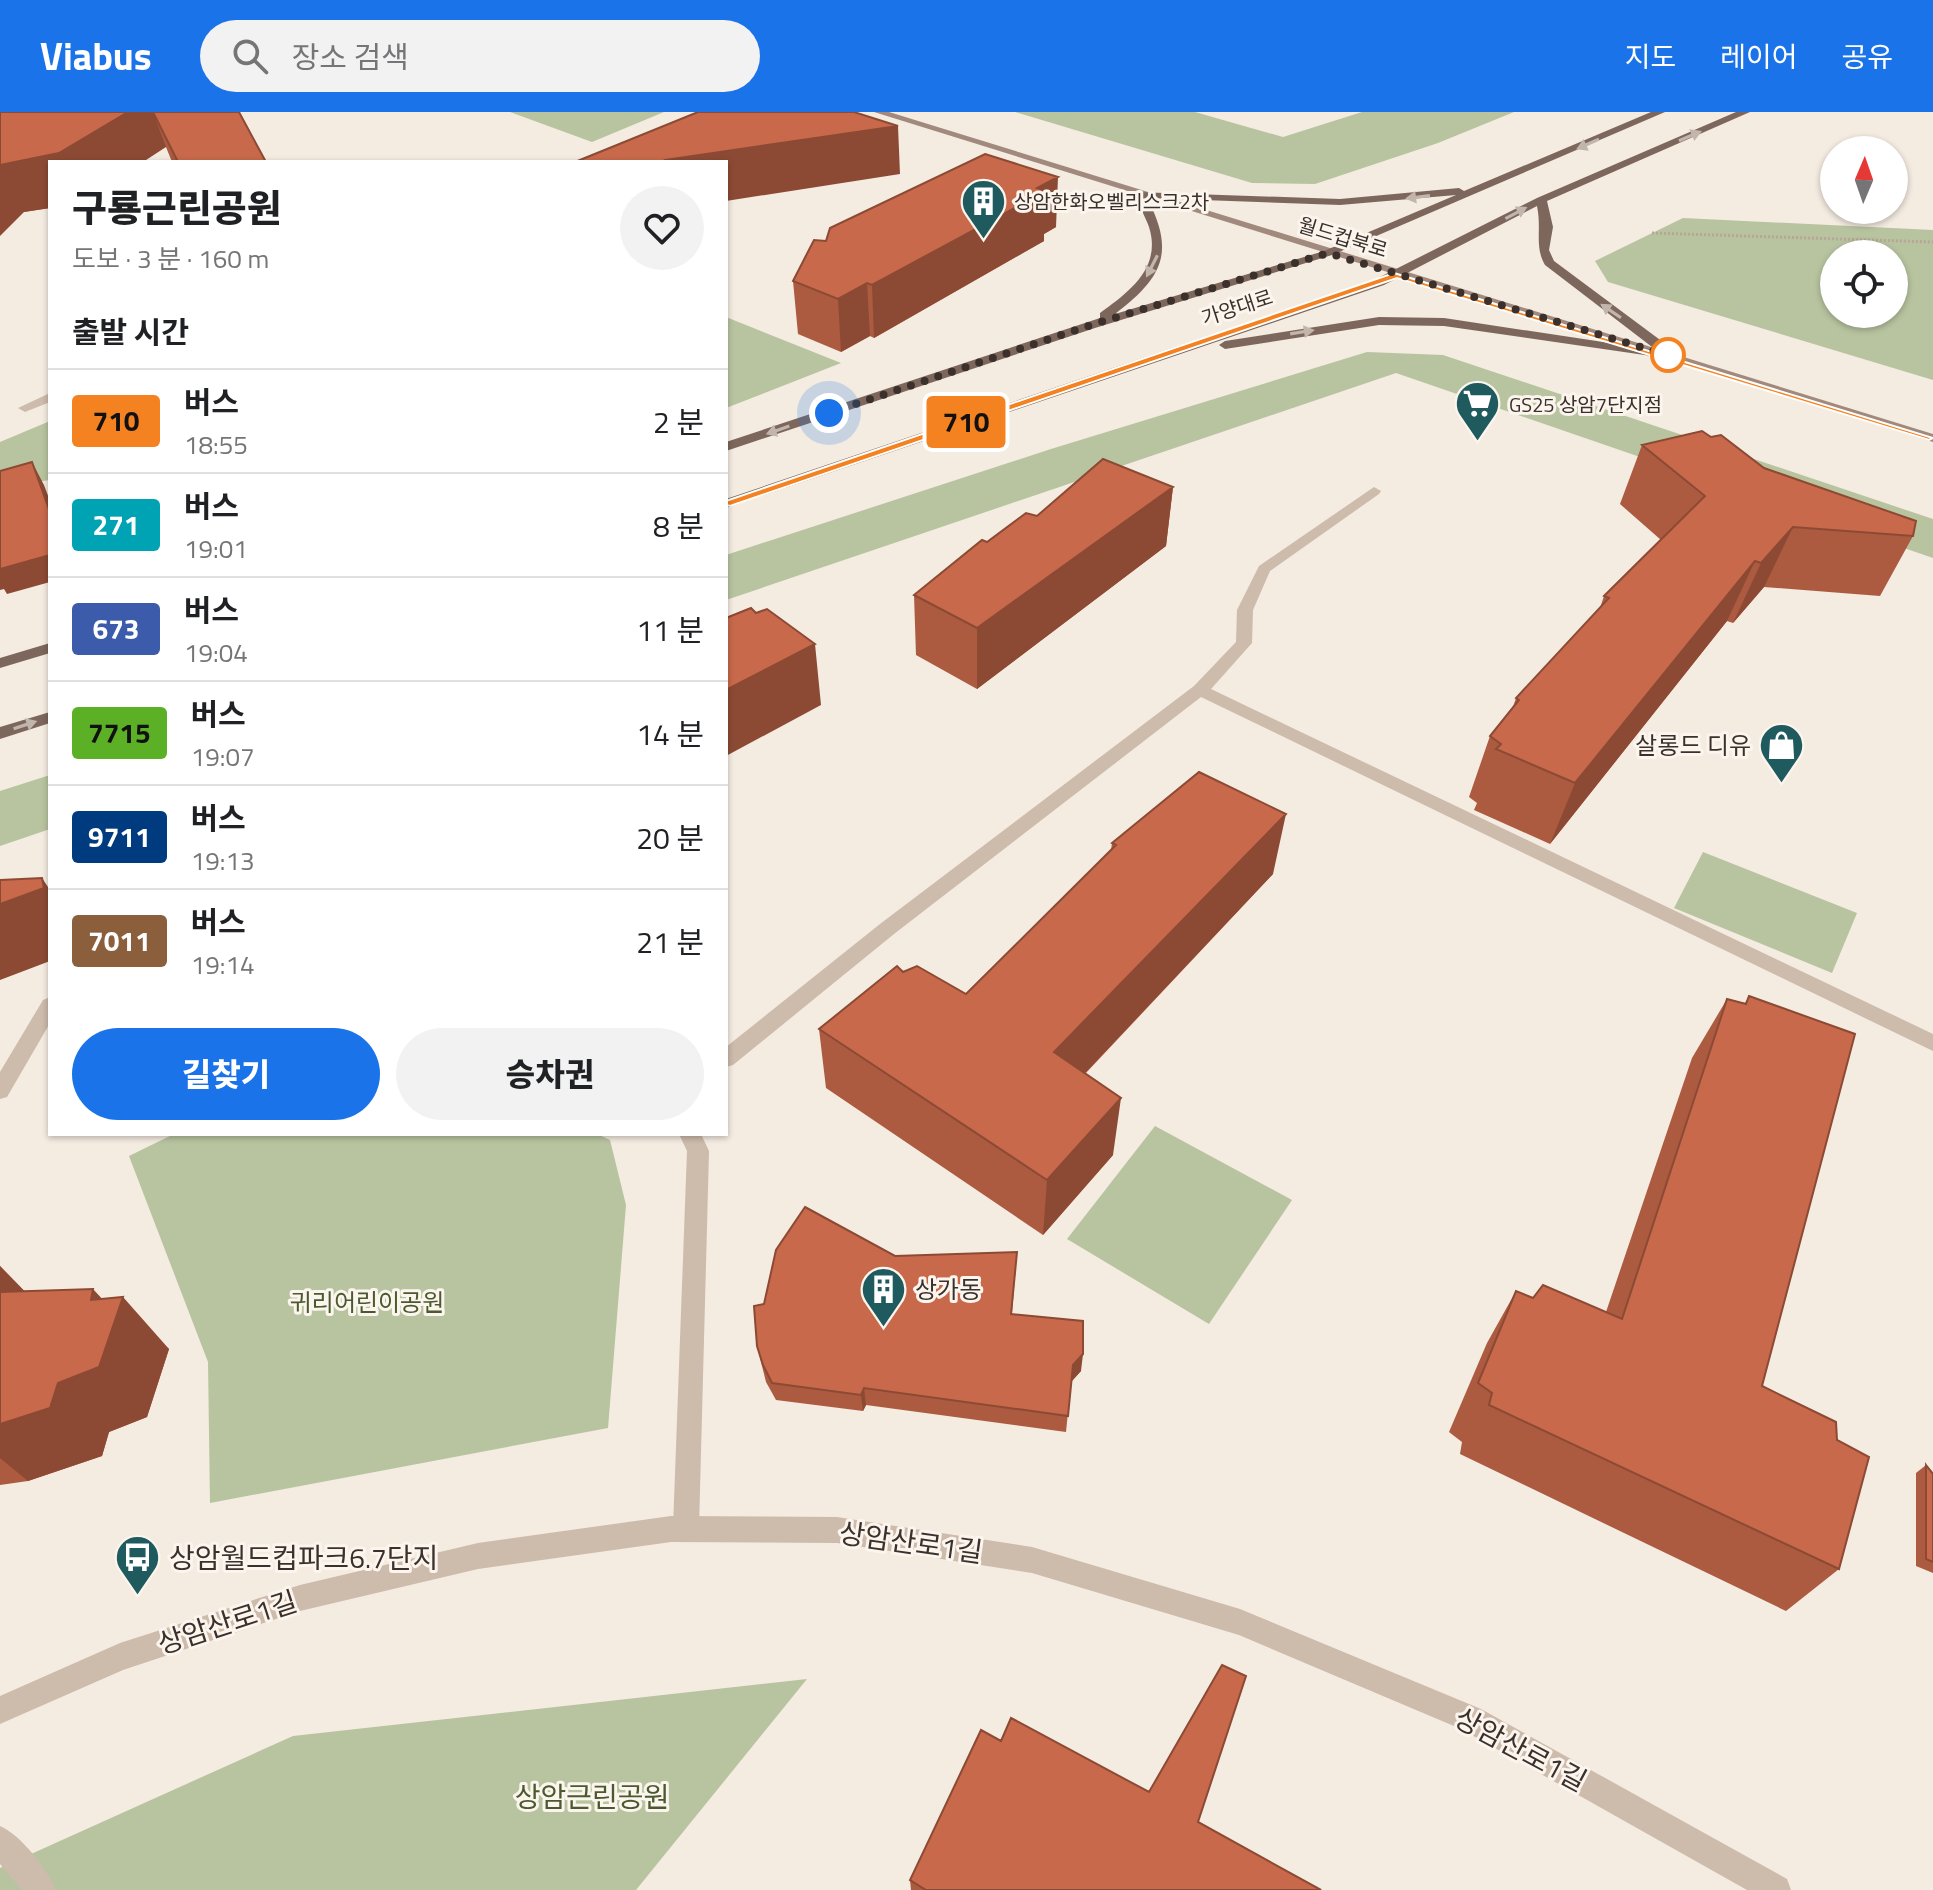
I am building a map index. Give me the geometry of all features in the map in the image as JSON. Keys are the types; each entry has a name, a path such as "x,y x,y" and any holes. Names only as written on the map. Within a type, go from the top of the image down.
{"main road":[{"name":"월드컵북로","path":"879,112 1397,275 1933,438"},
{"name":"가양대로","path":"728,446 1091,325 1328,253 1495,185 1660,112"},
{"name":"가양대로","path":"728,503 1397,275 1541,200 1745,112"},
{"path":"1140,194 1329,204 1415,199 1495,185"},
{"path":"1091,325 1135,293 1157,260 1158,226 1140,194"},
{"path":"1541,200 1547,227 1543,250 1549,263 1674,357"},
{"path":"1143,361 1379,321 1444,322 1674,357"},
{"path":"0,663 48,649"},
{"path":"0,733 48,718"}],"street":[{"path":"25,408 48,398"},
{"path":"728,1057 887,929 1200,690 1244,643 1245,610 1264,569 1374,491"},
{"path":"1200,690 1933,1043"},
{"path":"0,1091 48,1008"},
{"path":"686,1528 698,1151 691,1136"},
{"name":"상암산로1길","path":"0,1710 120,1657 300,1598 478,1556 686,1528 837,1530 1032,1560 1240,1622 1471,1719 1776,1890"},
{"path":"0,1841 41,1890"}],"path":[{"path":"1652,233 1933,242"}],"green space":[{"path":"510,112 664,112 592,142"},
{"path":"1015,112 1195,112 1283,137 1362,112 1514,112 1438,143 1315,184 1252,183"},
{"path":"1683,218 1933,230 1933,380 1608,282 1595,261"},
{"path":"728,318 841,363 728,407"},
{"path":"1367,352 1443,355 1933,519 1933,558 1396,373 728,599 728,554 1051,449"},
{"path":"48,422 48,480 0,487 0,442"},
{"path":"48,776 48,830 0,846 0,791"},
{"path":"1703,852 1857,913 1832,973 1674,908"},
{"path":"1155,1126 1292,1200 1209,1324 1067,1239"},
{"name":"귀리어린이공원","path":"170,1136 601,1136 610,1140 626,1205 608,1428 210,1503 208,1362 129,1156"},
{"name":"상암근린공원","path":"807,1679 636,1890 0,1890 0,1868 293,1736"}],"building":[{"path":"0,112 128,112 59,153 0,165"},
{"path":"153,112 239,112 265,160 177,160"},
{"path":"698,112 854,112 898,126 665,160 580,160"},
{"path":"985,154 1058,177 1037,188 1046,191 872,285 867,283 838,299 793,281 814,240 826,241 830,228"},
{"path":"1702,431 1711,437 1721,435 1764,468 1916,521 1913,536 1793,527 1761,563 1755,561 1575,783 1496,749 1501,744 1490,736 1519,700 1516,698 1609,598 1604,596 1705,496 1642,445"},
{"path":"1103,459 1173,487 977,628 914,595 982,540 987,542 1026,513 1037,516"},
{"path":"32,462 48,506 48,556 0,569 0,471"},
{"path":"751,608 756,613 767,609 815,644 728,689 728,617"},
{"path":"1199,772 1286,814 1054,1052 1121,1098 1047,1180 819,1029 897,966 903,972 917,966 966,994 1116,845 1112,843"},
{"path":"42,878 44,888 0,904 0,880"},
{"path":"1749,996 1855,1034 1762,1386 1836,1422 1837,1440 1869,1457 1839,1569 1489,1405 1492,1393 1478,1383 1516,1291 1533,1298 1543,1285 1622,1319 1727,999 1746,1004"},
{"name":"상가동","path":"805,1207 895,1256 1017,1252 1011,1314 1083,1321 1083,1354 1073,1365 1068,1416 864,1388 861,1395 772,1383 757,1346 754,1306 764,1304 776,1250"},
{"path":"93,1289 91,1300 123,1297 99,1367 58,1383 50,1408 0,1424 0,1292"},
{"path":"1926,1465 1933,1474 1933,1562 1926,1559"},
{"path":"1222,1665 1246,1676 1198,1822 1321,1890 926,1890 910,1880 981,1730 1001,1741 1011,1718 1149,1792"}],"bus line":[{"name":"710","path":"728,502 1397,275 1933,438"}],"place":[{"name":"상암한화오벨리스크2차","path":"983,240"},
{"name":"GS25 상암7단지점","path":"1478,443"},
{"name":"살롱드 디유","path":"1782,784"},
{"name":"상가동","path":"884,1328"},
{"name":"상암월드컵파크6.7단지","path":"138,1596"}],"route":[{"path":"829,413 1091,325 1328,253 1674,357 1668,355"}]}
